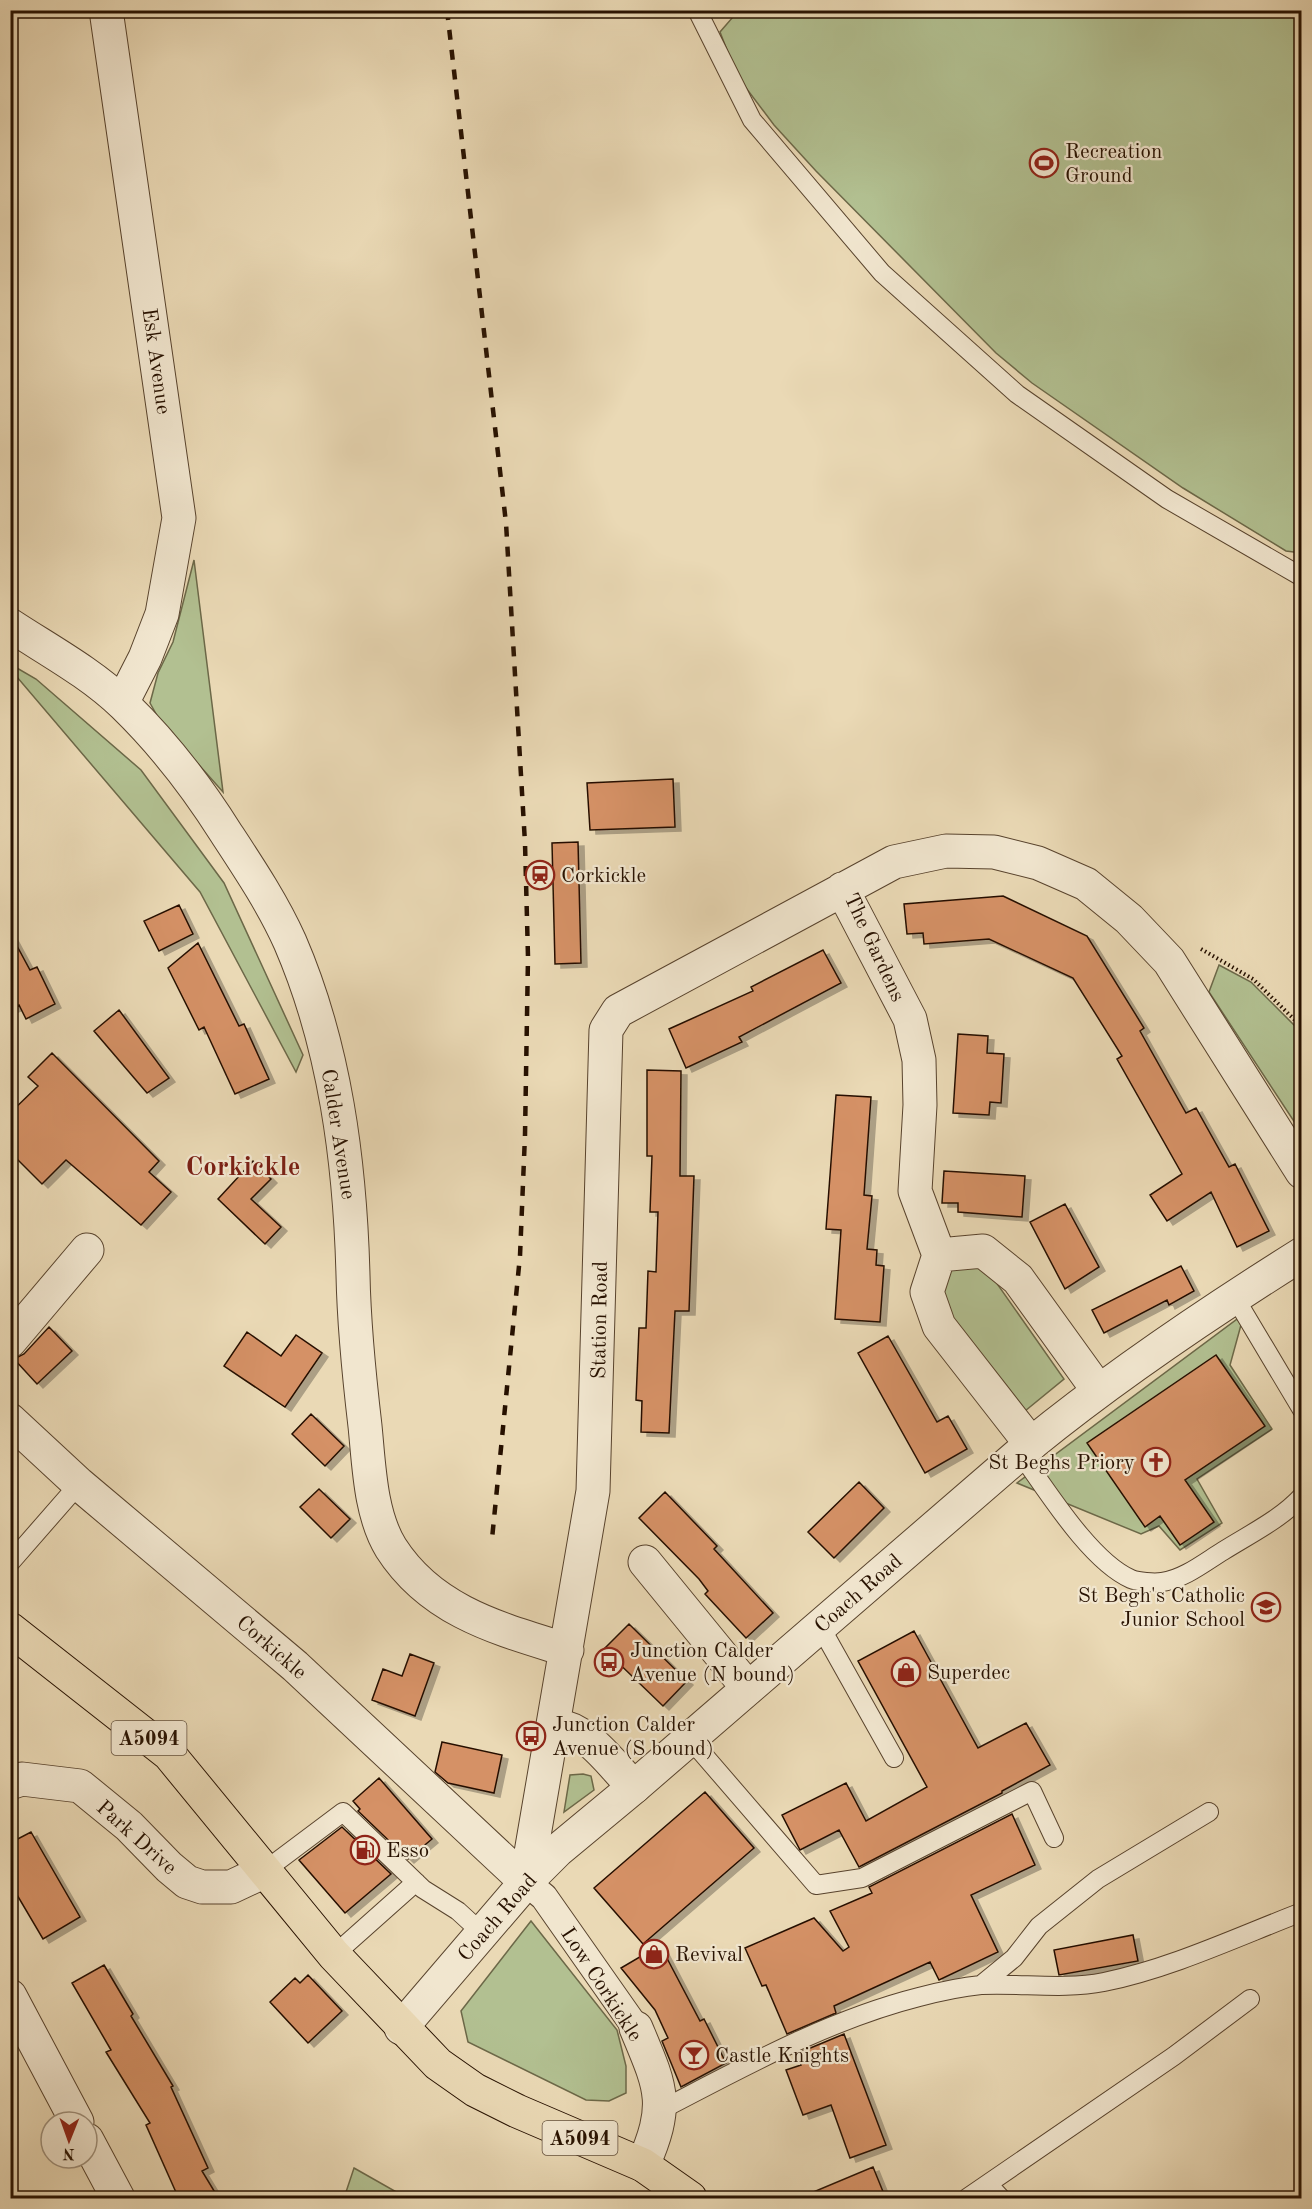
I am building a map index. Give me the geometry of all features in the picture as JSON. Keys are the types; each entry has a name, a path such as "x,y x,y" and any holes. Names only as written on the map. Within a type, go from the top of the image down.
{"main road":[{"name":"A5094","path":"10,1629 169,1754 263,1872 334,1955 401,2028 438,2064 475,2090 643,2165 690,2199"}],"street":[{"name":"Esk Avenue","path":"106,10 179,518 162,614 145,658 122,703"},
{"name":"Calder Avenue","path":"10,625 68,663 122,703 169,754 257,880 290,942 316,1016 336,1093 351,1208 354,1330 368,1456 377,1513 391,1548 416,1578 449,1607 508,1632 567,1650"},
{"name":"The Gardens","path":"939,1255 915,1191 920,1060 910,1019 842,888 894,862 946,851 1005,855 1038,863 1086,884 1129,919 1169,961 1302,1172"},
{"name":"Station Road","path":"526,1882 593,1491 606,1030 618,1011 842,888"},
{"path":"10,1341 87,1250"},
{"path":"1025,1448 939,1326 927,1292 939,1255 982,1251 1018,1279 1098,1390"},
{"name":"Coach Road","path":"401,2028 526,1882 558,1850 690,1739 1025,1448 1098,1390 1234,1296 1302,1254"},
{"name":"Corkickle","path":"10,1420 79,1484 294,1666 526,1882"},
{"path":"645,1562 748,1688"},
{"path":"553,1724 570,1727 584,1734 634,1787"},
{"name":"Park Drive","path":"10,1783 22,1779 80,1786 129,1826 169,1867 187,1881 202,1887 231,1887 263,1872"},
{"name":"Low Corkickle","path":"526,1882 544,1898 636,2028 656,2077 661,2110 653,2143 643,2165"},
{"path":"10,1996 71,2110"},
{"path":"99,2163 118,2199"}],"lane":[{"path":"697,10 752,120 882,273 1017,394 1167,500 1302,578"},
{"path":"1234,1296 1302,1410"},
{"path":"1025,1448 1072,1524 1107,1564 1132,1580 1162,1582 1187,1573 1293,1506 1302,1496"},
{"path":"10,1563 79,1484"},
{"path":"820,1626 894,1758"},
{"path":"690,1739 816,1885 862,1878 1032,1791 1054,1838"},
{"path":"263,1872 343,1812 416,1882 458,1911 482,1933"},
{"path":"981,1986 1014,1958 1039,1926 1098,1879 1209,1812"},
{"path":"334,1955 416,1882"},
{"path":"661,2110 748,2065 856,2015 920,1996 981,1986 1045,1987 1103,1982 1161,1966 1302,1912"},
{"path":"967,2199 1174,2056 1250,1999"},
{"path":"988,2184 1001,2199"}],"path":[{"path":"1200,949 1253,979 1302,1027"}],"green space":[{"path":"729,10 1301,11 1301,553 1286,551 1183,488 1032,383 996,353 816,171 774,125 737,76 720,32 733,17"},
{"path":"194,560 223,792 160,721 150,703 158,673 173,642"},
{"path":"10,664 36,679 141,770 224,883 303,1055 296,1072 200,892 11,670"},
{"path":"1219,965 1251,982 1301,1032 1301,1132 1209,992"},
{"path":"969,1262 991,1275 1064,1379 1025,1411 943,1305 940,1280 949,1265"},
{"name":"St Beghs Priory","path":"1244,1314 1230,1365 1272,1429 1197,1479 1222,1523 1180,1550 1159,1526 1141,1534 1017,1483"},
{"path":"570,1775 591,1776 594,1790 564,1812"},
{"path":"531,1921 617,2030 626,2066 626,2093 609,2101 586,2100 468,2042 461,2011"},
{"path":"354,2168 407,2198 344,2198"}],"building":[{"path":"673,779 675,827 590,830 587,783"},
{"path":"578,842 581,963 555,964 552,843"},
{"path":"1003,896 1087,936 1144,1028 1140,1031 1186,1113 1196,1108 1229,1167 1235,1164 1269,1231 1237,1247 1211,1192 1167,1221 1150,1195 1182,1174 1117,1059 1122,1056 1073,978 989,939 924,944 923,933 907,934 904,904"},
{"path":"179,905 193,934 159,951 144,921"},
{"path":"10,933 30,970 37,967 55,1004 26,1019 19,1005 10,1009"},
{"path":"198,943 239,1026 244,1024 269,1079 235,1094 204,1027 199,1030 168,968"},
{"path":"823,950 841,983 739,1037 742,1042 686,1068 669,1029 753,991 751,987"},
{"path":"119,1010 169,1078 147,1093 94,1031"},
{"path":"958,1034 988,1036 987,1053 1004,1054 1001,1103 990,1102 989,1115 953,1113"},
{"path":"52,1053 159,1161 149,1172 171,1192 141,1225 66,1160 42,1184 10,1152 10,1113 38,1086 28,1077"},
{"path":"647,1070 681,1071 680,1176 694,1176 689,1311 675,1311 669,1433 641,1432 642,1401 636,1400 639,1328 646,1328 648,1271 656,1272 658,1212 650,1212 652,1156 647,1156"},
{"path":"836,1095 871,1097 864,1195 872,1196 867,1249 877,1250 876,1265 884,1266 880,1322 835,1319 841,1230 826,1229"},
{"path":"253,1161 271,1179 251,1199 281,1227 265,1244 218,1199"},
{"path":"944,1171 1025,1176 1022,1217 958,1212 958,1203 942,1203"},
{"path":"1065,1204 1099,1267 1065,1289 1030,1222"},
{"path":"1181,1266 1194,1291 1169,1305 1167,1300 1104,1333 1092,1310"},
{"path":"49,1327 72,1351 37,1384 14,1359 24,1354"},
{"path":"247,1332 281,1356 296,1335 322,1353 285,1407 224,1366"},
{"path":"888,1336 937,1422 948,1416 967,1449 925,1473 858,1353"},
{"name":"St Beghs Priory","path":"1216,1355 1265,1426 1185,1480 1214,1522 1180,1545 1160,1516 1145,1527 1087,1443"},
{"path":"311,1414 344,1446 325,1466 292,1434"},
{"path":"859,1482 884,1508 834,1558 808,1532"},
{"path":"319,1489 350,1519 331,1538 300,1507"},
{"path":"665,1492 717,1546 714,1549 773,1613 746,1638 705,1594 708,1591 699,1579 639,1518"},
{"path":"629,1624 687,1681 663,1706 604,1649"},
{"path":"914,1631 978,1748 1026,1723 1050,1765 1002,1793 859,1867 839,1830 800,1850 782,1815 846,1783 866,1821 927,1787 858,1661"},
{"path":"410,1654 434,1663 415,1716 372,1700 383,1669 402,1676"},
{"path":"442,1742 502,1755 494,1793 448,1783 435,1772"},
{"path":"379,1778 432,1839 408,1859 358,1811 360,1809 353,1801"},
{"path":"705,1792 754,1848 643,1944 594,1888"},
{"path":"1012,1814 1035,1865 971,1895 998,1952 939,1980 930,1962 834,2006 836,2013 787,2034 766,1985 762,1986 745,1948 814,1918 843,1951 849,1947 830,1911 872,1893 869,1887"},
{"path":"342,1827 391,1874 345,1913 299,1860"},
{"path":"31,1832 80,1917 43,1939 10,1883 10,1843"},
{"path":"1133,1935 1138,1961 1059,1975 1054,1950"},
{"path":"660,1945 700,2021 704,2019 726,2063 681,2087 662,2041 668,2038 655,2010 621,1968"},
{"path":"104,1965 133,2014 131,2016 173,2086 171,2087 208,2168 202,2171 219,2199 179,2199 146,2125 150,2123 106,2052 111,2050 72,1983"},
{"path":"308,1975 342,2011 308,2043 270,2002 295,1978 300,1983"},
{"path":"844,2034 886,2145 850,2158 831,2105 803,2115 786,2070 801,2065 796,2054"},
{"path":"873,2167 886,2199 799,2199 799,2198"}],"railway":[{"path":"447,10 506,523 525,843 528,957 520,1256 492,1539"}],"place":[{"name":"Recreation Ground","path":"1044,163"},
{"name":"Corkickle","path":"540,875"},
{"name":"St Beghs Priory","path":"1156,1462"},
{"name":"St Begh's Catholic Junior School","path":"1266,1607"},
{"name":"Junction Calder Avenue (N bound)","path":"609,1662"},
{"name":"Superdec","path":"906,1672"},
{"name":"Junction Calder Avenue (S bound)","path":"531,1736"},
{"name":"Esso","path":"365,1850"},
{"name":"Revival","path":"654,1954"},
{"name":"Castle Knights","path":"694,2055"}],"district":[{"name":"Corkickle","path":"243,1166"}]}
